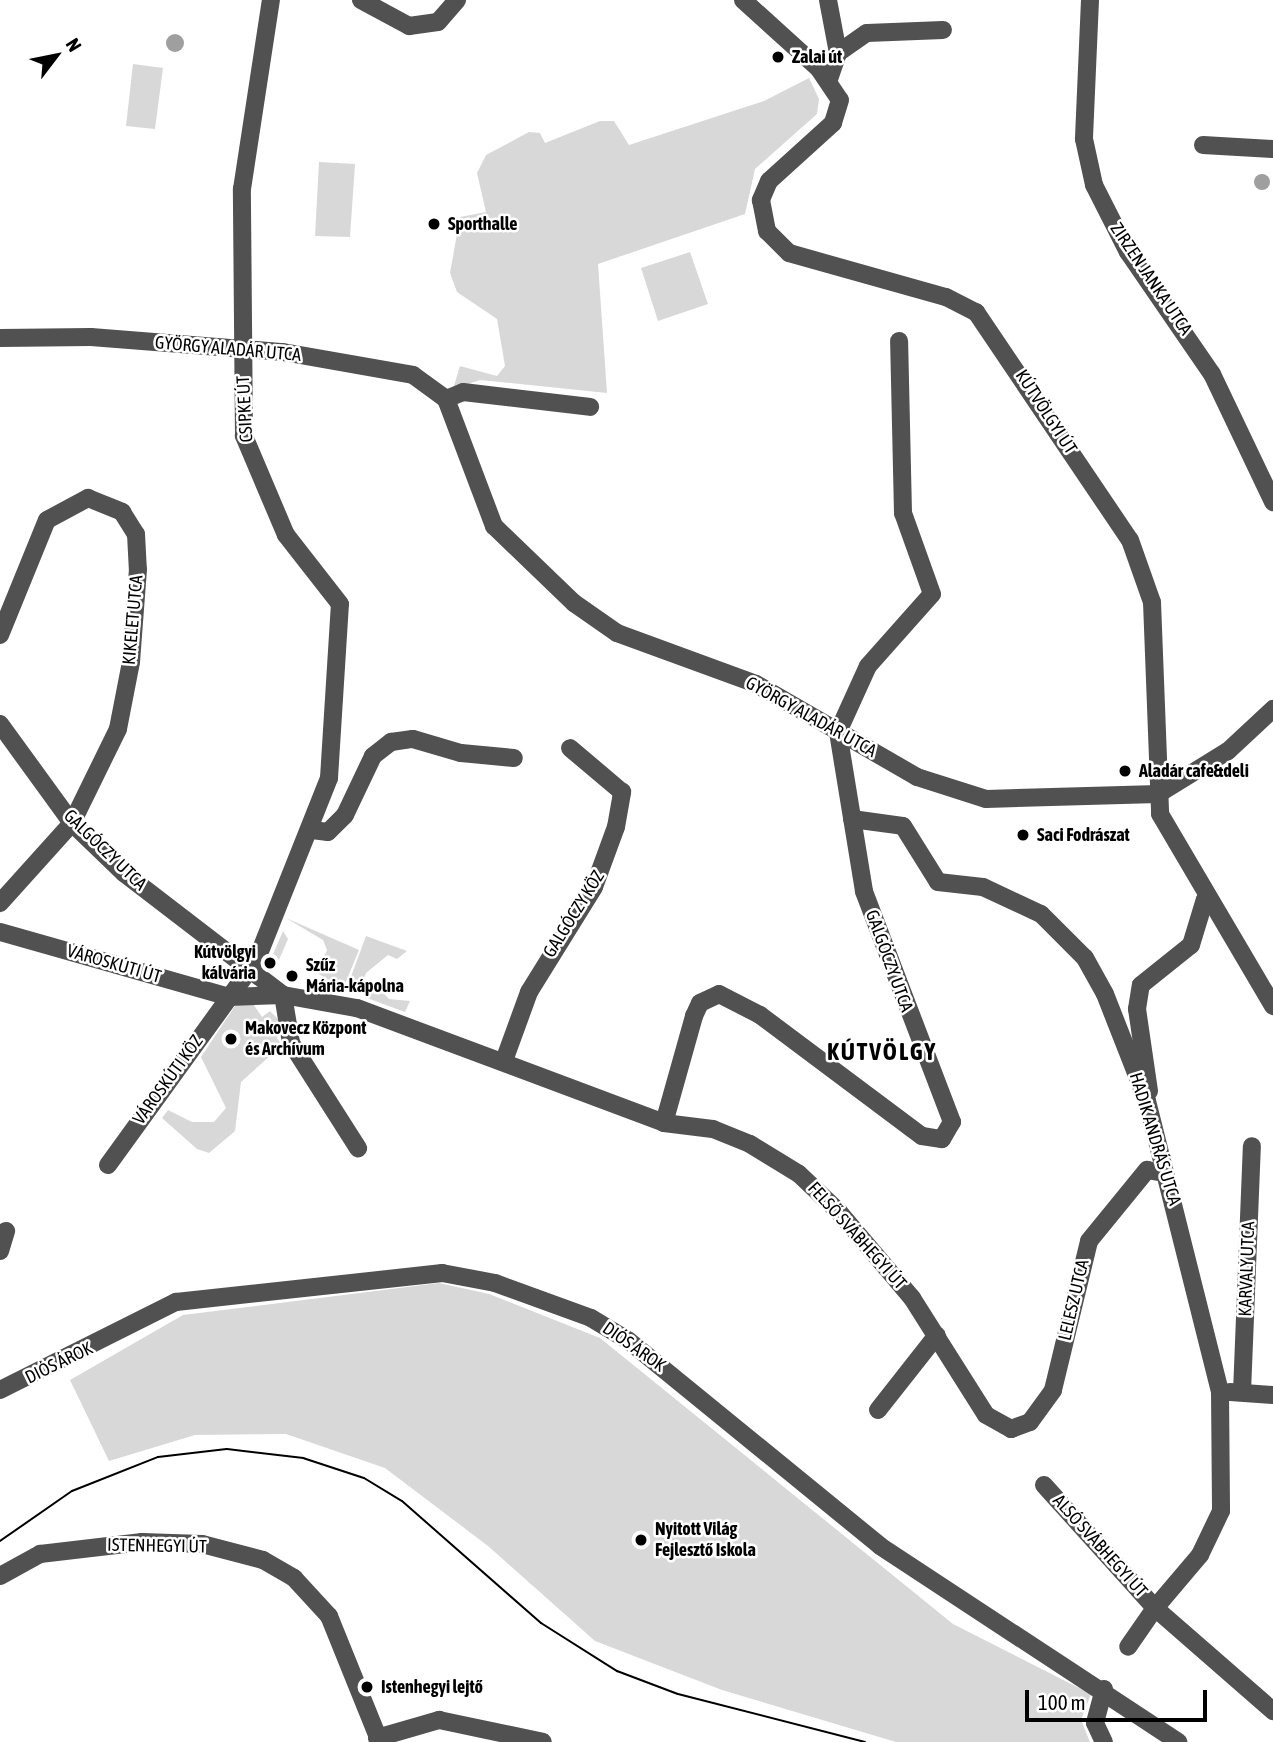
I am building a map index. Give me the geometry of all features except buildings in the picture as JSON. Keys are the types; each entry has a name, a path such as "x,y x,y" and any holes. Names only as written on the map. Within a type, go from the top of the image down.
{"street":[{"name":"CSIPKE ÚT","path":"249,969 312,830 329,778 342,615 333,590 286,535 249,460 242,349 242,190 271,0"},
{"path":"361,0 409,26 438,22 457,0"},
{"name":"KÚTVÖLGYI ÚT","path":"743,0 829,79 841,100 838,117 769,181 761,200 767,231 789,253 946,297 990,326 1130,540 1144,573 1154,629 1160,814 1205,899 1273,1006"},
{"path":"828,0 838,53 829,79"},
{"name":"ZIRZEN JANKA UTCA","path":"1090,0 1084,139 1094,185 1128,252 1212,374 1273,502"},
{"path":"838,53 867,33 943,30"},
{"path":"1203,145 1273,149"},
{"name":"GYÖRGY ALADÁR UTCA","path":"0,338 91,337 242,349 400,369 446,400 485,512 574,603 617,632 729,672 917,777 986,799 1158,794 1228,751 1273,709"},
{"path":"838,732 869,666 932,594 903,513 899,341"},
{"path":"446,400 463,392 590,407"},
{"name":"KIKELET UTCA","path":"0,635 47,520 88,498 122,512 138,547 131,662 107,762 72,822 0,903"},
{"name":"GALGÓCZY UTCA","path":"0,724 72,822 124,873 283,995"},
{"name":"GALGÓCZY UTCA","path":"664,1122 694,1016 700,1003 719,994 760,1015 922,1136 934,1141 948,1133 949,1110 864,891 838,732"},
{"path":"312,830 328,832 345,815 373,756 391,742 413,739 461,754 514,758"},
{"name":"GALGÓCZY KÖZ","path":"505,1058 529,992 594,887 617,827 622,792 570,748"},
{"name":"HADIK ANDRÁS UTCA","path":"852,819 903,826 938,882 1005,896 1041,914 1070,940 1105,994 1147,1101 1220,1392 1221,1511 1208,1544 1160,1602 1128,1647"},
{"path":"1147,1101 1141,985 1191,946 1205,899"},
{"name":"VÁROSKÚTI ÚT","path":"0,932 229,997 283,995"},
{"name":"VÁROSKÚTI KÖZ","path":"107,1165 249,969"},
{"path":"358,1148 291,1043 283,995 338,1003 505,1058 664,1122"},
{"name":"FELSŐ SVÁBHEGYI ÚT","path":"664,1122 713,1129 799,1174 912,1298 992,1423"},
{"name":"KARVALY UTCA","path":"1242,1392 1252,1146"},
{"name":"LELESZ UTCA","path":"992,1423 1022,1428 1048,1403 1089,1241 1147,1170 1164,1173"},
{"path":"0,1251 6,1231"},
{"name":"DIÓS ÁROK","path":"0,1390 176,1301 442,1273 495,1283 591,1318 629,1341 880,1546 1010,1635 1104,1689 1178,1742"},
{"path":"878,1410 937,1335"},
{"path":"1220,1392 1273,1395"},
{"name":"ALSÓ SVÁBHEGYI ÚT","path":"1044,1485 1273,1711"},
{"name":"ISTENHEGYI ÚT","path":"0,1576 40,1554 118,1544 202,1544 263,1560 306,1588 329,1616 379,1740"},
{"path":"1104,1689 1095,1723 1104,1742"},
{"path":"379,1740 439,1720 543,1742"}],"shaded area":[{"path":"175,34 181,37 184,43 181,49 175,52 169,49 166,43 169,37"},
{"path":"133,64 163,68 155,129 126,126"},
{"path":"809,78 819,99 817,114 755,169 745,214 598,264 607,393 480,380 453,389 460,366 497,376 505,366 497,319 457,292 450,273 460,217 486,212 477,173 486,155 529,132 540,133 545,143 600,121 614,121 629,145 764,101"},
{"path":"319,162 355,164 350,237 315,236"},
{"path":"1262,174 1268,176 1268,188 1262,190 1256,188 1254,182 1256,176"},
{"path":"690,252 708,304 658,321 641,268"},
{"path":"286,918 359,950 343,989 317,973 327,950 323,940"},
{"path":"283,931 288,939 278,962 271,959"},
{"path":"366,936 407,951 397,959 388,955 366,973 358,994 346,990"},
{"path":"374,983 389,999 410,1001 405,1012 367,998"},
{"path":"251,1001 262,1017 270,1011 283,1024 277,1038 282,1045 241,1082 235,1131 209,1153 197,1149 162,1118 168,1110 192,1122 214,1122 226,1108 201,1057 237,1003"},
{"path":"439,1283 489,1294 600,1338 953,1624 1091,1694 1081,1720 1090,1742 896,1742 722,1690 595,1641 488,1546 385,1468 286,1434 195,1435 109,1461 70,1380 183,1315"}],"tram line":[{"path":"0,1541 72,1491 158,1457 227,1449 303,1458 364,1478 402,1501 541,1623 617,1671 678,1694 865,1742"}],"place":[{"name":"Zalai út","path":"778,57"},
{"name":"Sporthalle","path":"434,224"},
{"name":"Aladár cafe&deli","path":"1125,771"},
{"name":"Saci Fodrászat","path":"1023,835"},
{"name":"Kútvölgyi kálvária","path":"270,963"},
{"name":"Szűz Mária-kápolna","path":"292,976"},
{"name":"Makovecz Központ és Archívum","path":"231,1039"},
{"name":"Nyitott Világ Fejlesztő Iskola","path":"641,1540"},
{"name":"Istenhegyi lejtő","path":"367,1687"}],"district":[{"name":"KÚTVÖLGY","path":"882,1052"}]}
